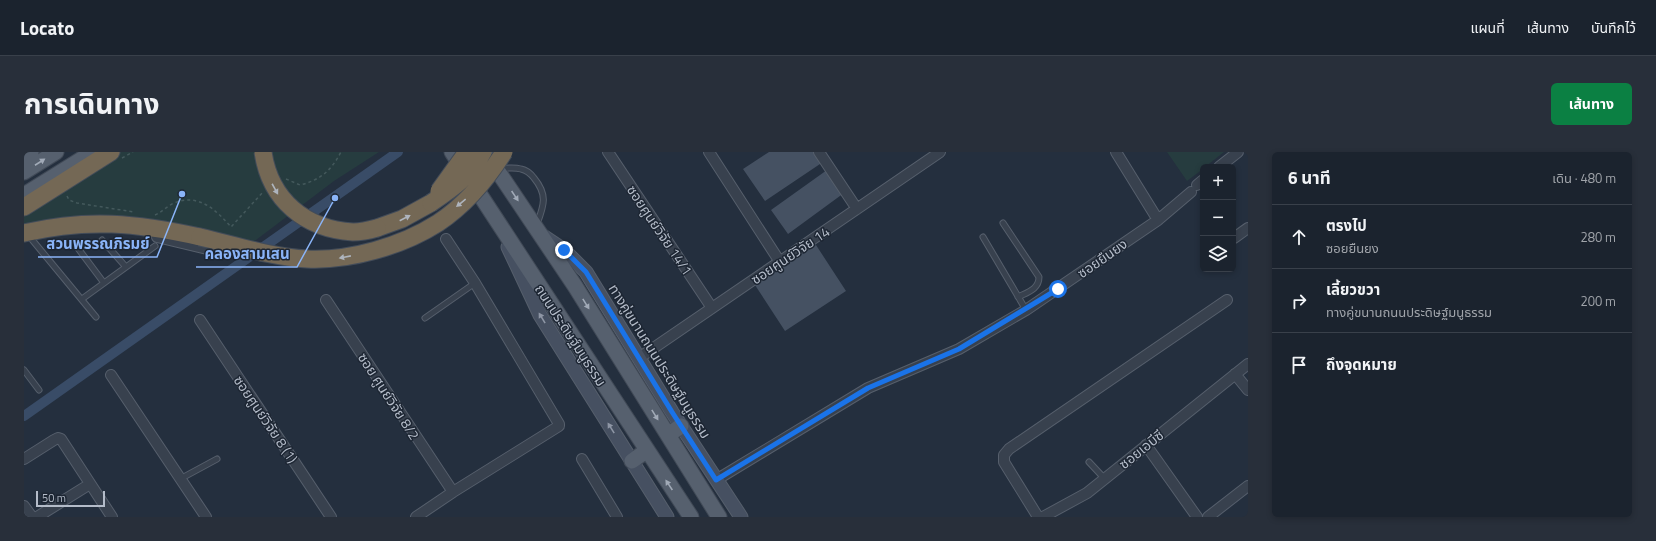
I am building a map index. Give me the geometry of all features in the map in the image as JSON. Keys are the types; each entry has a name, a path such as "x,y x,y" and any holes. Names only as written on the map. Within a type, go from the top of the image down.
{"highway":[{"path":"263,152 265,167 276,192 290,208 318,225 354,232 377,228 402,219 430,203 456,186 479,160 484,152"},
{"path":"430,203 466,152"},
{"path":"25,234 66,225 97,223 130,224 162,228 200,236 278,256 307,259 334,259 369,252 400,242 438,222 469,196 492,171 504,152"},
{"path":"24,207 116,156"}],"main road":[{"path":"24,156 31,152"},
{"path":"24,172 56,152"},
{"path":"24,185 76,152"},
{"path":"24,194 93,152"},
{"name":"ถนนประดิษฐ์มนูธรรม","path":"452,152 690,517"},
{"name":"ถนนประดิษฐ์มนูธรรม","path":"484,152 575,286 719,517"},
{"path":"668,435 682,426"},
{"path":"632,461 646,451"}],"street":[{"name":"ซอยศูนย์วิจัย 14/1","path":"608,152 712,308"},
{"path":"709,152 780,262"},
{"path":"819,152 857,209"},
{"name":"ซอยศูนย์วิจัย 14","path":"639,358 857,209 927,156 940,152"},
{"path":"1116,152 1158,220"},
{"path":"1224,164 1238,152"},
{"name":"ซอยยืนยง","path":"716,480 868,388 959,349 1026,310 1158,220 1197,186"},
{"path":"492,214 540,315 667,517"},
{"path":"1236,237 1248,228"},
{"path":"25,234 81,229 131,231 220,252"},
{"name":"ทางคู่ขนานถนนประดิษฐ์มนูธรรม","path":"538,231 564,250 586,272 740,517"},
{"path":"204,247 210,232"},
{"path":"416,517 453,492 559,426 475,283 446,239"},
{"name":"ซอย ศูนย์วิจัย 8/2","path":"326,300 453,492"},
{"path":"1038,517 1004,462 1004,455 1009,449 1227,300"},
{"name":"ซอยศูนย์วิจัย 8 (1)","path":"200,320 331,517"},
{"name":"ซอยเอบีซี","path":"1043,517 1087,493 1248,364"},
{"path":"1235,374 1248,390"},
{"path":"111,376 206,517"},
{"path":"24,459 58,438 61,439 112,517"},
{"path":"1146,445 1197,517"},
{"path":"582,459 617,517"},
{"path":"37,517 90,484"},
{"path":"1208,517 1248,486"},
{"path":"24,506 32,517"}],"lane":[{"path":"496,169 522,169 530,174 539,184 544,197 538,231"},
{"path":"1003,223 1039,277 1038,283 1033,289 1018,297"},
{"path":"25,234 96,317"},
{"path":"983,237 1026,310"},
{"path":"102,240 126,267"},
{"path":"74,243 104,283"},
{"path":"82,299 155,246"},
{"path":"425,318 475,283"},
{"path":"24,370 39,390"},
{"path":"180,479 216,460"},
{"path":"1089,462 1104,478"}],"path":[{"path":"116,156 133,152"},
{"path":"285,179 300,185 320,178 333,165 341,152"},
{"path":"149,214 156,215 175,203 187,200 200,201 211,206 231,227 263,192"},
{"path":"67,195 69,200 76,203 134,212"}],"green space":[{"path":"116,152 379,152 334,181 252,243 210,232 24,231 24,210"},
{"path":"1167,152 1224,152 1209,164 1200,164 1200,171 1187,181"}],"building":[{"path":"769,152 816,152 823,162 765,201 743,169"},
{"path":"827,170 844,193 788,234 771,210"},
{"path":"816,245 846,291 785,331 755,285"}],"waterway":[{"path":"24,416 398,152"}],"place":[{"name":"สวนพรรณภิรมย์","path":"182,194"},
{"name":"คลองสามเสน","path":"335,198"}],"route":[{"path":"564,250 586,272 672,412 716,480 868,388 959,349 1026,310 1058,289"}]}
